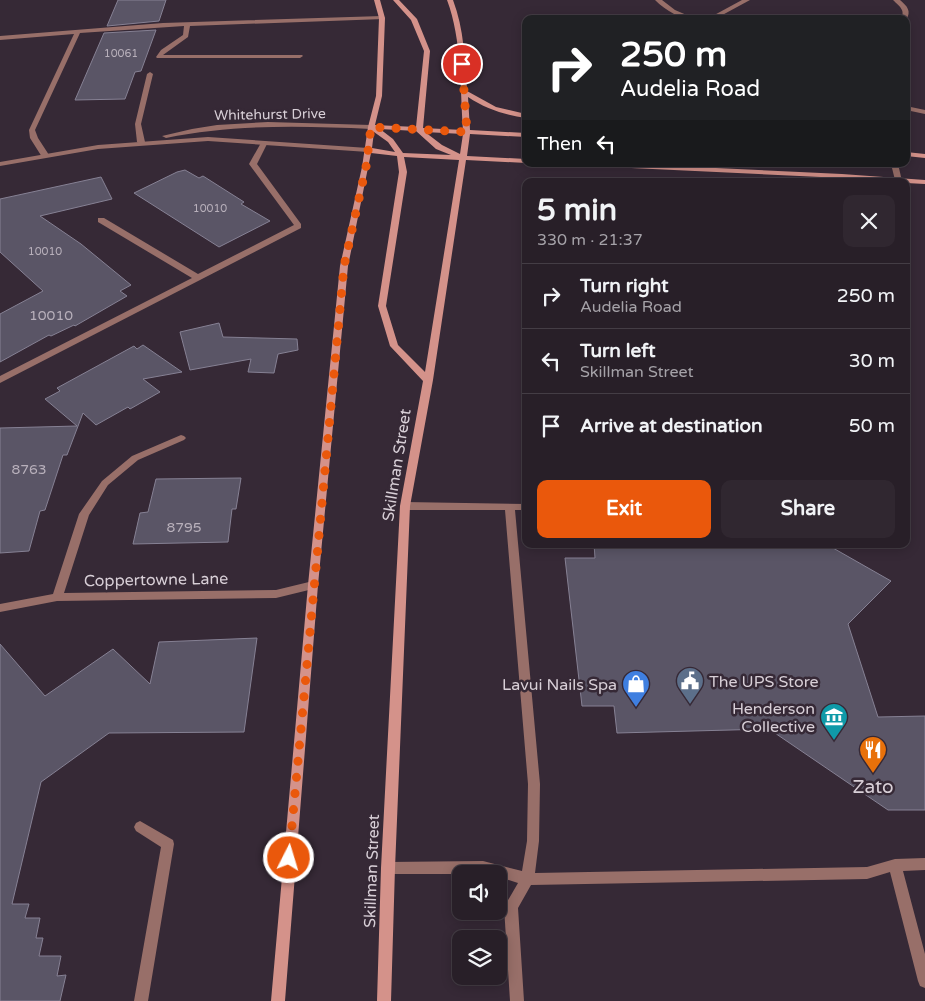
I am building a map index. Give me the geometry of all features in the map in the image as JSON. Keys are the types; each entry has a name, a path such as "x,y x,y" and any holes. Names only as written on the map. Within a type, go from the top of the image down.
{"main road":[{"path":"278,1001 344,266 366,167 371,127 379,96 382,18 377,0"},
{"path":"396,0 414,18 427,51 419,130"},
{"name":"Skillman Street","path":"384,1001 388,868 405,506 428,380 467,132 465,92 456,22 450,0"},
{"path":"465,92 486,107 522,115"},
{"path":"371,127 522,135"},
{"path":"371,127 390,138 402,155 403,172 382,306 394,346 428,380"},
{"path":"419,130 439,147 463,158"},
{"path":"368,150 402,155 522,161"},
{"path":"910,154 925,156"},
{"path":"652,167 870,178"},
{"path":"910,181 925,182"}],"street":[{"path":"658,0 673,11 683,15"},
{"path":"718,15 747,0"},
{"path":"896,0 905,8 906,15"},
{"path":"0,38 187,24 382,18"},
{"path":"187,24 186,36 163,51 160,57 300,56"},
{"path":"45,155 34,138 32,130 78,32"},
{"path":"141,142 138,124 150,74"},
{"path":"910,109 925,112"},
{"name":"Whitehurst Drive","path":"141,142 194,129 239,124 371,127"},
{"name":"Whitehurst Drive","path":"0,164 45,155 141,142 208,139 368,150"},
{"path":"0,380 298,226 253,164 264,142"},
{"path":"101,220 198,278"},
{"path":"57,597 84,514 105,483 135,458 181,438"},
{"path":"405,506 522,507"},
{"path":"510,507 534,784 533,841 527,879 511,907 517,1001"},
{"name":"Coppertowne Lane","path":"0,608 57,597 276,594 314,585"},
{"path":"140,827 168,844 141,1001"},
{"path":"388,868 483,867 527,879 867,874 895,865 925,864"},
{"path":"895,865 925,982"}],"building":[{"path":"118,0 166,0 159,21 107,26"},
{"path":"156,30 141,71 135,72 125,99 75,100 104,33"},
{"path":"185,170 199,178 203,176 244,202 241,204 270,221 219,247 134,193"},
{"path":"101,177 112,199 40,216 81,244 131,285 120,291 127,296 75,326 51,336 49,335 0,362 0,314 43,291 0,252 0,199"},
{"path":"219,323 223,337 297,339 298,350 278,354 274,373 248,372 251,359 190,370 180,332"},
{"path":"143,345 182,372 143,379 160,392 96,425 83,413 67,455 63,455 45,510 40,511 29,551 0,553 0,428 77,426 45,399 60,391 57,388 134,346 137,349"},
{"path":"241,478 236,509 232,509 228,542 133,544 140,513 148,512 156,479"},
{"path":"594,548 833,548 891,581 848,624 878,717 925,716 925,810 888,810 769,729 617,733 614,706 582,706 565,558 595,558"},
{"path":"257,638 244,732 109,733 41,782 12,904 29,904 25,918 40,918 36,938 43,938 39,956 61,956 57,976 66,975 60,1001 0,1001 0,644 45,696 113,649 150,684 159,642"}],"place":[{"name":"The UPS Store","path":"690,705"},
{"name":"Lavui Nails Spa","path":"636,708"},
{"name":"Henderson Collective","path":"834,741"},
{"name":"Zato","path":"873,774"}],"route":[{"path":"289,858 344,266 366,167 371,127 467,132 462,64"}]}
